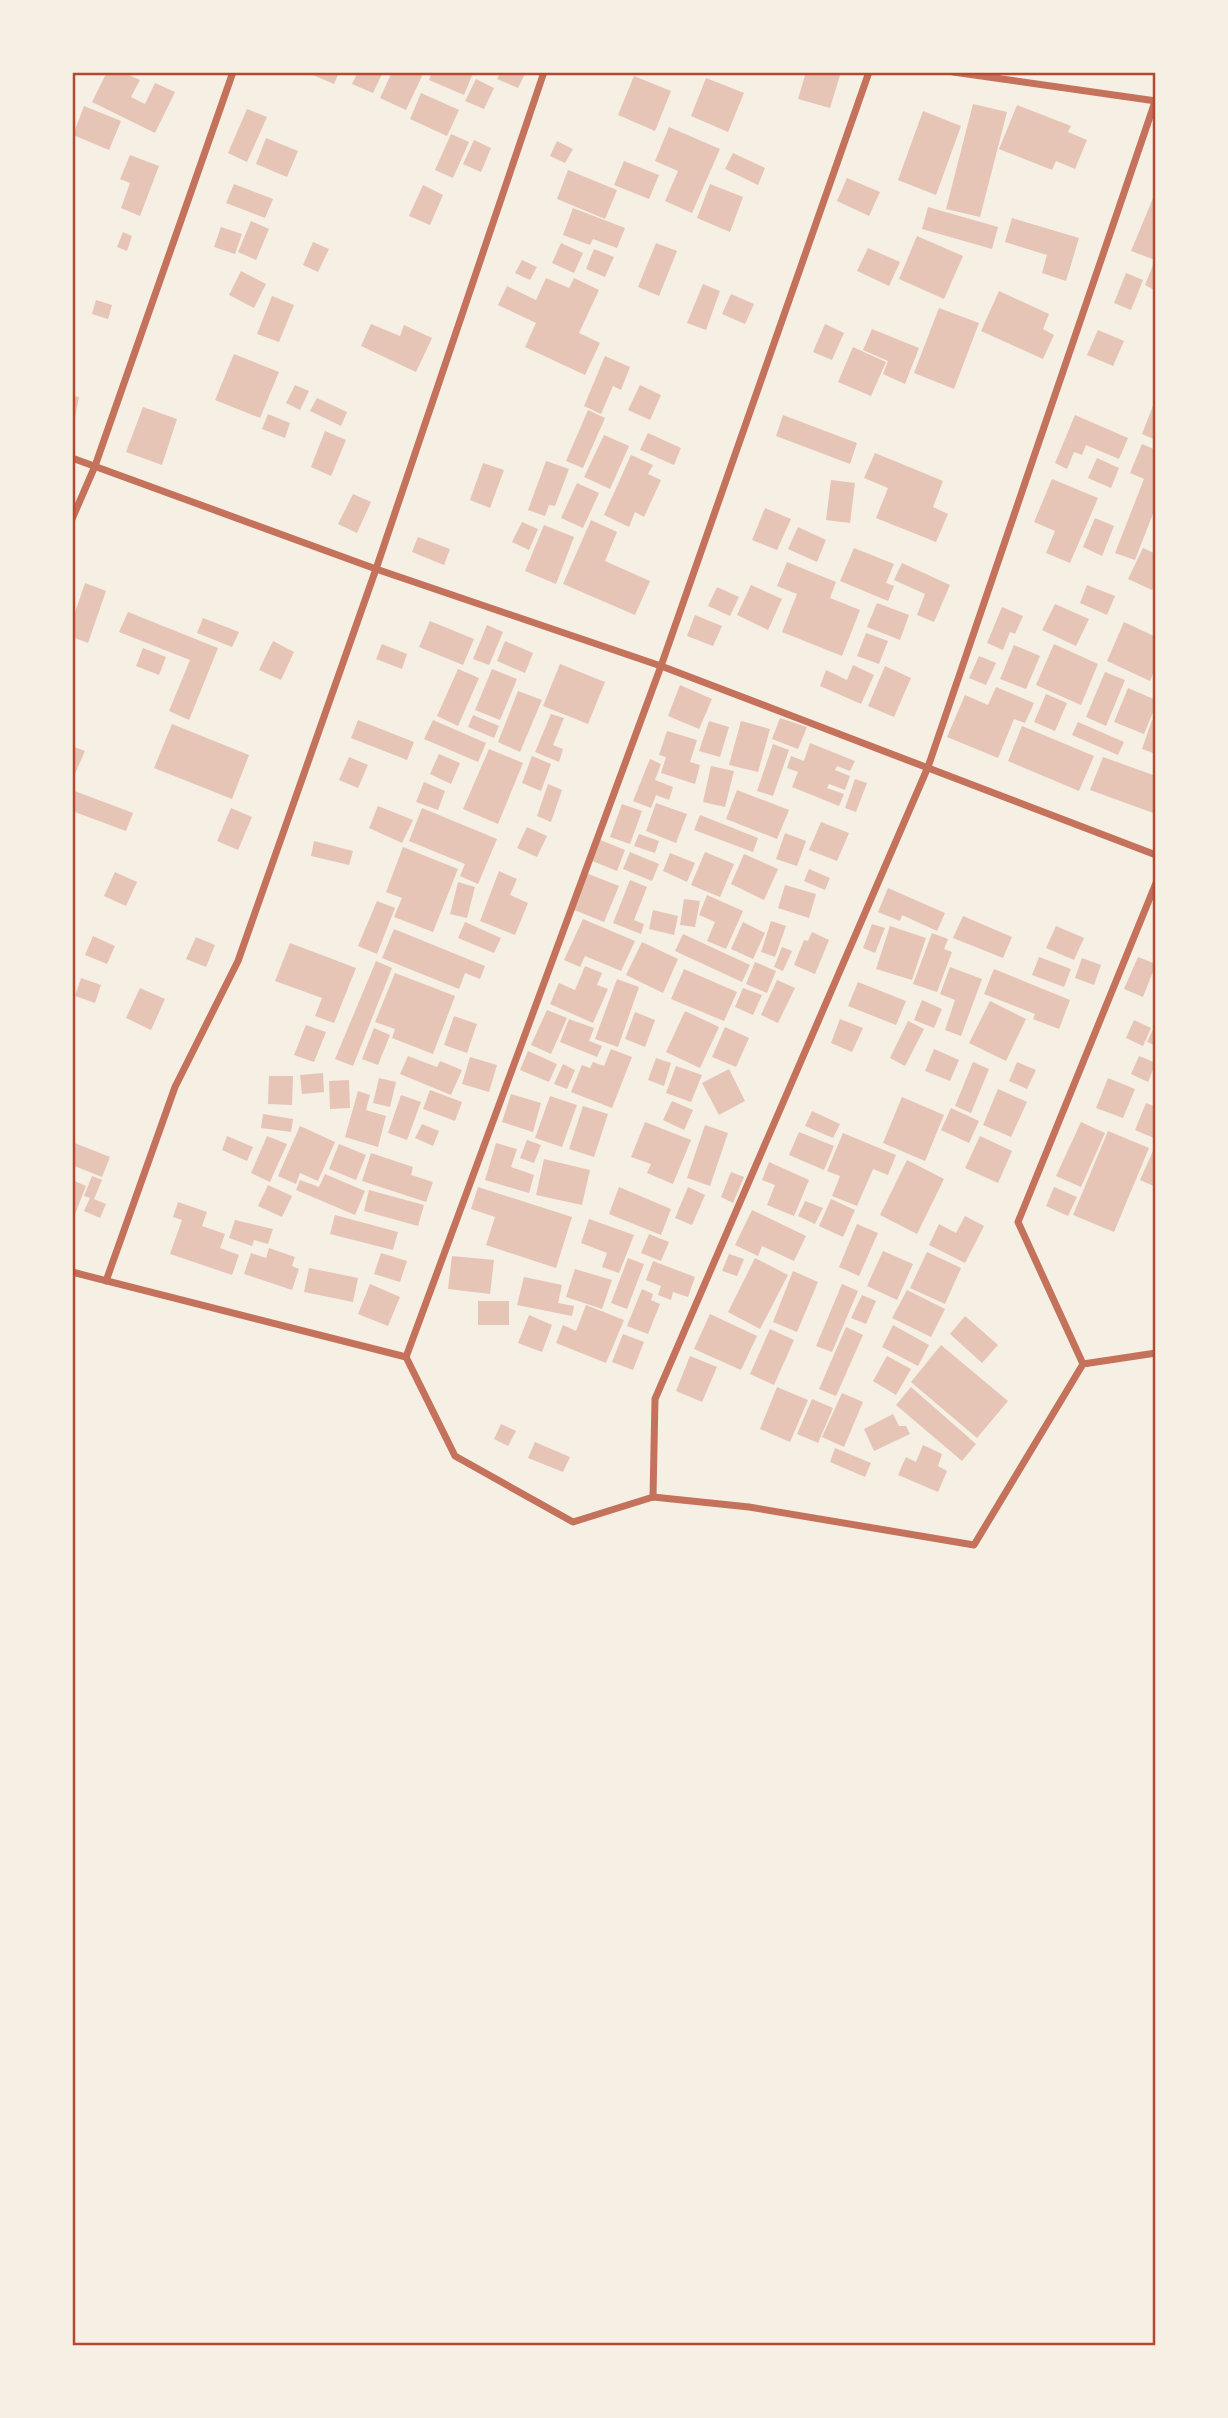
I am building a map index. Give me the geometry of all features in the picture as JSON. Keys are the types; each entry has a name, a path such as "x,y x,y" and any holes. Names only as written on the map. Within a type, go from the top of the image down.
{"street":[{"path":"72,519 95,466 233,72"},
{"path":"106,1281 175,1087 238,961 376,569 544,72"},
{"path":"869,72 661,666 406,1357 455,1456 573,1522 653,1497 750,1507 974,1545 1083,1364"},
{"path":"653,1497 655,1399 928,767 1156,101 953,72"},
{"path":"72,458 376,569 661,666 1156,855"},
{"path":"1083,1364 1018,1222 1156,883"},
{"path":"72,1272 406,1357"},
{"path":"1083,1364 1156,1353"}],"building":[{"path":"107,72 122,72 140,80 131,97 145,104 155,83 175,92 155,133 92,102"},
{"path":"306,72 339,72 334,84"},
{"path":"358,72 383,72 373,93 352,84"},
{"path":"392,72 424,72 406,110 380,98"},
{"path":"432,72 473,73 464,95 429,80"},
{"path":"501,72 526,72 518,88 497,79"},
{"path":"806,72 841,72 830,108 798,99"},
{"path":"634,76 671,91 655,131 618,115"},
{"path":"706,78 744,93 728,132 691,116"},
{"path":"476,79 494,88 484,109 465,101"},
{"path":"421,93 459,110 447,136 410,119"},
{"path":"973,104 1007,112 980,217 946,209"},
{"path":"1017,105 1071,126 1068,132 1087,140 1075,169 1056,161 1052,170 999,149"},
{"path":"84,106 121,121 109,150 73,135"},
{"path":"247,109 267,117 247,162 228,153"},
{"path":"923,111 961,126 936,195 898,180"},
{"path":"669,127 720,149 692,213 665,201 678,171 655,161"},
{"path":"451,134 469,142 453,178 435,170"},
{"path":"266,138 298,151 287,177 256,164"},
{"path":"474,140 491,148 481,172 463,164"},
{"path":"557,141 573,149 565,163 550,156"},
{"path":"733,153 765,168 758,185 725,169"},
{"path":"130,155 159,166 140,216 121,208 130,183 120,179"},
{"path":"624,161 659,175 649,199 614,185"},
{"path":"568,170 617,190 605,219 557,199"},
{"path":"847,178 880,192 869,216 837,201"},
{"path":"234,184 273,199 265,218 226,203"},
{"path":"710,184 743,197 730,232 697,218"},
{"path":"423,185 443,195 430,225 409,216"},
{"path":"1156,191 1156,291 1145,285 1155,260 1131,251"},
{"path":"928,207 998,227 992,249 922,229"},
{"path":"573,208 625,228 617,248 593,239 590,245 563,235"},
{"path":"1012,218 1079,238 1066,281 1042,273 1047,255 1005,242"},
{"path":"251,221 269,229 256,260 238,252"},
{"path":"221,227 242,234 235,254 214,247"},
{"path":"123,232 132,236 127,251 117,247"},
{"path":"917,236 963,256 944,299 899,279"},
{"path":"313,242 329,249 318,272 303,265"},
{"path":"561,243 583,253 574,273 552,263"},
{"path":"656,243 677,251 659,296 638,287"},
{"path":"868,248 900,262 889,286 857,271"},
{"path":"594,249 614,257 605,277 586,269"},
{"path":"522,260 537,267 530,280 515,273"},
{"path":"241,271 266,284 254,308 229,295"},
{"path":"1126,273 1143,280 1131,310 1114,303"},
{"path":"546,278 569,288 574,278 599,290 579,333 600,343 585,375 525,347 536,323 498,305 507,286 536,300"},
{"path":"703,284 720,291 706,330 687,323"},
{"path":"999,291 1049,314 1043,329 1054,335 1043,359 981,331"},
{"path":"731,294 754,304 745,324 722,314"},
{"path":"272,296 294,305 279,342 257,334"},
{"path":"96,300 112,305 108,319 92,314"},
{"path":"939,308 979,323 954,389 914,373"},
{"path":"371,324 400,336 404,325 432,338 416,372 361,346"},
{"path":"825,324 844,333 832,360 813,352"},
{"path":"872,329 919,348 905,384 883,374 888,361 863,350"},
{"path":"1098,330 1124,341 1113,366 1087,355"},
{"path":"853,347 886,362 871,396 838,382"},
{"path":"234,354 279,372 260,418 215,400"},
{"path":"605,356 630,367 621,390 613,386 601,414 584,406"},
{"path":"295,385 309,391 300,410 286,403"},
{"path":"640,385 661,395 650,420 628,410"},
{"path":"72,396 79,397 75,418 72,417"},
{"path":"317,398 347,412 341,426 310,411"},
{"path":"1156,398 1156,440 1142,434"},
{"path":"143,407 177,419 162,465 126,452"},
{"path":"588,410 605,418 583,468 566,461"},
{"path":"268,414 290,423 285,438 262,429"},
{"path":"783,415 857,443 850,464 776,436"},
{"path":"1075,415 1128,438 1119,459 1086,445 1082,455 1074,452 1067,469 1055,463"},
{"path":"325,431 346,440 331,476 311,467"},
{"path":"648,433 681,448 674,465 640,450"},
{"path":"604,435 629,446 610,489 584,477"},
{"path":"1142,444 1156,450 1156,506 1135,560 1115,553 1144,479 1130,473"},
{"path":"875,453 943,481 933,507 948,514 936,542 876,518 888,488 864,478"},
{"path":"631,455 653,465 648,474 661,480 644,517 635,512 629,527 604,515"},
{"path":"1097,458 1119,468 1111,488 1088,478"},
{"path":"546,461 569,469 555,506 549,505 545,516 528,510"},
{"path":"483,463 504,470 490,508 470,500"},
{"path":"1052,479 1098,498 1070,563 1046,553 1055,531 1034,522"},
{"path":"831,480 855,483 850,523 826,520"},
{"path":"577,483 599,493 583,528 561,518"},
{"path":"353,494 371,502 357,533 338,524"},
{"path":"765,508 791,519 777,550 752,540"},
{"path":"1095,518 1114,526 1102,556 1083,547"},
{"path":"591,520 617,532 605,561 650,581 635,615 563,584"},
{"path":"522,522 538,529 529,550 512,542"},
{"path":"544,525 574,537 556,584 525,571"},
{"path":"798,527 826,540 817,562 788,549"},
{"path":"418,537 450,549 444,565 412,552"},
{"path":"854,548 894,564 886,583 894,586 888,601 840,581"},
{"path":"1143,548 1156,554 1156,582 1152,590 1128,579"},
{"path":"787,562 836,582 830,598 860,610 842,656 782,632 797,594 777,586"},
{"path":"902,563 950,585 934,622 917,615 925,594 894,580"},
{"path":"85,583 106,591 88,643 72,637 72,621"},
{"path":"751,585 782,599 768,630 737,615"},
{"path":"1087,585 1115,596 1107,615 1080,603"},
{"path":"717,587 739,597 730,616 708,606"},
{"path":"877,603 909,615 900,640 867,627"},
{"path":"1055,604 1089,619 1076,646 1042,630"},
{"path":"1002,607 1023,616 1015,634 1010,632 1003,650 987,643"},
{"path":"128,612 218,648 189,720 169,711 190,660 119,632"},
{"path":"695,615 722,626 713,646 687,636"},
{"path":"203,618 239,632 232,647 197,633"},
{"path":"430,621 474,639 463,665 419,647"},
{"path":"1124,622 1156,637 1156,667 1150,681 1107,661"},
{"path":"487,625 503,632 489,665 473,659"},
{"path":"866,633 888,641 879,664 857,656"},
{"path":"273,641 294,652 281,680 259,670"},
{"path":"505,641 533,653 525,673 497,661"},
{"path":"382,644 407,654 402,669 376,659"},
{"path":"1054,644 1098,664 1081,705 1036,685"},
{"path":"1014,645 1040,656 1026,689 1000,679"},
{"path":"143,648 166,657 159,675 136,666"},
{"path":"979,656 996,663 986,685 969,678"},
{"path":"560,664 605,682 588,724 543,706"},
{"path":"853,665 874,675 861,704 820,686 826,670 847,680"},
{"path":"885,666 911,678 894,717 868,706"},
{"path":"458,669 479,678 458,726 437,716"},
{"path":"492,669 517,679 500,720 475,710"},
{"path":"1105,672 1125,680 1106,726 1086,717"},
{"path":"680,685 712,699 699,729 668,716"},
{"path":"996,687 1034,703 1025,723 1014,719 998,758 947,737 965,695 988,705"},
{"path":"1128,688 1156,700 1144,734 1114,722"},
{"path":"518,691 542,700 520,752 498,742"},
{"path":"1046,694 1067,703 1055,731 1034,722"},
{"path":"551,714 564,718 553,745 563,749 559,762 535,752"},
{"path":"473,715 499,726 494,738 468,727"},
{"path":"780,718 807,727 798,749 772,739"},
{"path":"358,720 414,742 407,760 351,738"},
{"path":"433,720 486,743 478,762 424,739"},
{"path":"1152,720 1156,722 1156,754 1142,749"},
{"path":"709,721 729,727 720,757 699,751"},
{"path":"741,721 770,729 758,772 729,765"},
{"path":"1078,722 1124,742 1118,755 1072,735"},
{"path":"172,724 249,755 232,799 154,768"},
{"path":"1022,726 1094,756 1079,791 1008,761"},
{"path":"667,731 697,740 690,762 700,765 695,784 661,773 666,757 659,755"},
{"path":"810,743 855,761 850,771 837,766 835,770 850,776 845,790 829,784 827,788 844,794 839,806 792,787 798,772 787,768 791,756 804,761"},
{"path":"773,744 789,750 773,796 757,791"},
{"path":"72,746 85,751 75,774 72,773"},
{"path":"489,749 523,763 498,824 463,809"},
{"path":"439,754 460,763 451,784 430,774"},
{"path":"532,756 551,764 541,791 522,783"},
{"path":"349,757 368,765 358,788 339,780"},
{"path":"1103,757 1156,776 1156,814 1090,790"},
{"path":"650,759 661,764 655,780 673,787 669,800 656,795 651,808 633,801"},
{"path":"711,766 734,771 725,807 703,802"},
{"path":"855,779 867,783 856,812 845,808"},
{"path":"424,782 445,791 438,810 416,802"},
{"path":"548,784 562,790 551,822 537,816"},
{"path":"72,790 133,813 126,831 72,811"},
{"path":"737,790 789,810 777,839 726,819"},
{"path":"656,803 687,814 676,843 646,831"},
{"path":"622,804 642,811 630,844 610,837"},
{"path":"378,806 413,820 402,843 369,828"},
{"path":"231,808 252,817 238,850 217,841"},
{"path":"422,808 497,839 478,884 460,876 465,864 409,841"},
{"path":"700,815 758,838 753,852 694,830"},
{"path":"821,822 849,833 837,861 809,850"},
{"path":"527,827 547,836 537,857 517,848"},
{"path":"785,833 806,841 797,866 776,859"},
{"path":"639,834 659,841 655,853 634,846"},
{"path":"598,839 625,850 617,871 590,860"},
{"path":"314,841 353,851 349,865 311,856"},
{"path":"403,847 458,869 433,932 394,917 402,898 386,892"},
{"path":"630,852 659,864 652,881 623,869"},
{"path":"705,852 734,864 720,897 691,885"},
{"path":"670,853 695,863 687,882 663,871"},
{"path":"744,854 778,869 764,900 731,884"},
{"path":"809,869 830,878 825,890 804,881"},
{"path":"499,871 517,879 510,895 528,903 515,935 480,921"},
{"path":"115,872 137,882 126,906 104,896"},
{"path":"586,873 619,886 604,922 572,909"},
{"path":"630,880 647,887 634,920 644,924 641,934 613,923"},
{"path":"458,882 475,887 467,918 450,914"},
{"path":"785,885 816,894 809,918 778,908"},
{"path":"888,888 945,913 937,931 902,915 900,921 878,912"},
{"path":"707,895 743,911 726,949 707,941 715,922 699,915"},
{"path":"684,899 700,901 695,927 680,925"},
{"path":"377,901 395,908 377,954 358,946"},
{"path":"653,910 678,916 674,935 649,929"},
{"path":"963,916 1012,937 1003,958 953,938"},
{"path":"583,919 635,941 621,971 585,956 580,967 564,960"},
{"path":"771,921 786,926 775,957 761,952"},
{"path":"465,922 501,938 494,953 458,938"},
{"path":"743,922 765,933 753,959 731,949"},
{"path":"872,924 885,928 875,953 863,948"},
{"path":"890,926 926,938 912,980 876,969"},
{"path":"1056,926 1084,938 1074,960 1046,948"},
{"path":"394,929 485,966 480,979 465,973 459,989 382,958"},
{"path":"812,932 829,940 815,974 794,965 804,940 808,941"},
{"path":"932,933 948,939 944,949 952,952 937,992 913,984"},
{"path":"683,934 750,965 742,982 675,951"},
{"path":"93,936 115,946 107,964 85,955"},
{"path":"196,937 215,945 206,967 186,959"},
{"path":"642,942 678,959 663,993 626,975"},
{"path":"290,943 356,968 334,1023 315,1016 322,998 275,981"},
{"path":"782,947 792,951 783,971 774,967"},
{"path":"1039,957 1071,969 1064,987 1032,975"},
{"path":"1138,957 1156,964 1143,997 1124,989"},
{"path":"1082,958 1101,965 1094,985 1075,978"},
{"path":"376,961 392,968 353,1066 335,1059"},
{"path":"755,962 776,971 767,993 746,984"},
{"path":"585,966 602,973 597,985 608,989 593,1023 550,1004 559,983 575,990"},
{"path":"950,967 982,979 961,1036 945,1030 955,1000 940,994"},
{"path":"684,969 737,992 724,1021 671,999"},
{"path":"994,969 1070,1000 1059,1029 1033,1019 1035,1014 984,994"},
{"path":"395,973 455,996 433,1054 392,1038 395,1029 375,1022"},
{"path":"81,978 101,985 95,1003 75,996"},
{"path":"617,979 639,987 618,1047 595,1039"},
{"path":"777,980 795,988 778,1023 761,1015"},
{"path":"858,982 906,1001 896,1025 848,1006"},
{"path":"140,988 165,999 151,1030 126,1018"},
{"path":"743,988 762,995 753,1015 735,1007"},
{"path":"922,1000 942,1009 934,1028 914,1020"},
{"path":"990,1001 1026,1019 1006,1061 969,1043"},
{"path":"547,1010 567,1018 551,1054 531,1045"},
{"path":"685,1011 719,1027 700,1068 666,1052"},
{"path":"635,1012 655,1020 645,1047 625,1039"},
{"path":"454,1016 477,1024 467,1053 444,1045"},
{"path":"569,1019 594,1028 589,1041 602,1046 597,1057 560,1042"},
{"path":"840,1019 863,1028 852,1052 831,1043"},
{"path":"1134,1020 1151,1028 1143,1046 1126,1038"},
{"path":"908,1021 924,1029 905,1066 890,1058"},
{"path":"1156,1023 1156,1046 1147,1042"},
{"path":"306,1025 326,1032 314,1062 294,1055"},
{"path":"725,1027 749,1038 736,1067 712,1057"},
{"path":"374,1028 390,1035 378,1065 362,1059"},
{"path":"611,1049 632,1057 612,1108 571,1092 582,1065 590,1068 593,1062 604,1066"},
{"path":"934,1049 959,1060 950,1081 925,1071"},
{"path":"528,1051 557,1064 549,1082 520,1070"},
{"path":"408,1056 437,1067 440,1061 462,1070 451,1095 400,1074"},
{"path":"1139,1056 1156,1063 1148,1082 1131,1074"},
{"path":"470,1057 497,1065 489,1092 462,1084"},
{"path":"656,1058 671,1063 664,1086 648,1080"},
{"path":"973,1062 989,1069 971,1113 955,1106"},
{"path":"1017,1062 1036,1070 1027,1089 1009,1081"},
{"path":"563,1064 575,1070 567,1089 554,1084"},
{"path":"676,1066 702,1075 691,1102 666,1093"},
{"path":"729,1069 745,1101 719,1115 702,1083"},
{"path":"323,1073 324,1092 302,1094 300,1075"},
{"path":"269,1076 293,1076 292,1105 268,1104"},
{"path":"379,1078 396,1082 390,1107 373,1103"},
{"path":"1108,1078 1135,1089 1123,1118 1096,1108"},
{"path":"349,1080 350,1108 330,1109 329,1081"},
{"path":"998,1089 1027,1102 1011,1137 983,1125"},
{"path":"430,1090 462,1102 455,1121 423,1109"},
{"path":"358,1091 370,1095 366,1110 386,1116 378,1147 345,1137"},
{"path":"511,1094 541,1103 533,1132 502,1122"},
{"path":"401,1095 421,1102 407,1140 388,1133"},
{"path":"550,1096 577,1105 562,1147 535,1138"},
{"path":"902,1097 944,1115 925,1161 883,1143"},
{"path":"672,1101 693,1110 684,1130 663,1120"},
{"path":"1146,1103 1156,1107 1154,1138 1135,1130"},
{"path":"583,1106 608,1114 594,1157 569,1149"},
{"path":"951,1108 979,1121 969,1143 941,1130"},
{"path":"812,1111 840,1124 833,1138 805,1126"},
{"path":"263,1114 293,1119 291,1132 261,1128"},
{"path":"645,1122 691,1140 673,1184 647,1173 651,1164 631,1157"},
{"path":"1081,1122 1105,1133 1081,1187 1056,1176"},
{"path":"422,1124 439,1131 433,1146 415,1138"},
{"path":"705,1125 728,1133 710,1186 687,1178"},
{"path":"300,1126 335,1142 318,1181 300,1173 296,1184 278,1176"},
{"path":"1108,1131 1149,1148 1114,1232 1073,1215"},
{"path":"799,1132 834,1146 824,1170 789,1155"},
{"path":"843,1133 896,1155 888,1175 873,1169 857,1206 832,1196 840,1176 827,1171"},
{"path":"227,1136 253,1147 247,1161 222,1150"},
{"path":"267,1136 287,1144 270,1182 251,1173"},
{"path":"980,1136 1012,1151 998,1183 965,1168"},
{"path":"527,1140 541,1145 534,1163 520,1158"},
{"path":"72,1142 110,1157 102,1177 72,1165"},
{"path":"496,1143 517,1149 511,1167 534,1175 529,1193 485,1180"},
{"path":"339,1144 366,1155 356,1180 329,1169"},
{"path":"1156,1144 1156,1187 1140,1180"},
{"path":"371,1153 413,1167 411,1175 433,1182 426,1202 362,1181"},
{"path":"544,1159 590,1170 582,1205 536,1195"},
{"path":"907,1160 944,1179 917,1234 880,1215"},
{"path":"769,1162 809,1180 794,1216 767,1205 775,1185 762,1180"},
{"path":"731,1172 744,1177 733,1203 721,1197"},
{"path":"325,1174 365,1191 355,1215 296,1190 300,1180 319,1187"},
{"path":"92,1176 102,1180 94,1199 106,1204 100,1218 84,1211 90,1198 84,1196"},
{"path":"72,1180 86,1186 72,1222"},
{"path":"268,1185 292,1196 282,1217 258,1206"},
{"path":"478,1187 572,1217 556,1268 486,1245 495,1217 471,1209"},
{"path":"619,1187 671,1209 661,1235 609,1214"},
{"path":"688,1187 705,1195 692,1225 675,1218"},
{"path":"1054,1187 1077,1197 1068,1216 1046,1206"},
{"path":"369,1190 424,1205 418,1226 364,1211"},
{"path":"831,1199 855,1210 843,1237 819,1226"},
{"path":"805,1201 823,1208 815,1224 798,1216"},
{"path":"178,1202 207,1212 202,1226 225,1234 220,1248 239,1255 232,1275 170,1254 182,1220 173,1217"},
{"path":"752,1210 806,1236 794,1261 762,1246 758,1256 735,1245"},
{"path":"335,1215 398,1232 393,1250 330,1234"},
{"path":"965,1216 984,1226 965,1263 929,1245 939,1224 956,1233"},
{"path":"589,1219 634,1235 619,1273 602,1267 607,1253 581,1243"},
{"path":"235,1220 273,1229 268,1244 254,1240 252,1246 229,1238"},
{"path":"857,1224 878,1233 859,1276 839,1267"},
{"path":"649,1234 669,1242 661,1261 641,1253"},
{"path":"269,1248 295,1257 292,1266 299,1269 292,1290 244,1274 251,1253 266,1258"},
{"path":"883,1251 913,1264 897,1300 867,1286"},
{"path":"927,1252 961,1268 945,1304 910,1288"},
{"path":"381,1253 407,1261 400,1282 374,1274"},
{"path":"729,1254 744,1259 737,1276 722,1271"},
{"path":"452,1256 494,1260 490,1294 448,1289"},
{"path":"628,1258 644,1264 627,1309 611,1303"},
{"path":"755,1258 788,1275 760,1329 728,1312"},
{"path":"653,1261 695,1277 688,1297 673,1292 671,1300 658,1295 661,1286 646,1280"},
{"path":"309,1268 358,1278 353,1302 304,1292"},
{"path":"575,1269 612,1280 602,1309 566,1297"},
{"path":"793,1271 818,1282 797,1332 773,1322"},
{"path":"524,1277 562,1285 558,1303 574,1306 572,1316 517,1305"},
{"path":"370,1284 400,1297 388,1326 358,1314"},
{"path":"842,1284 858,1291 832,1352 816,1346"},
{"path":"642,1289 653,1294 651,1300 660,1304 648,1334 627,1326"},
{"path":"907,1290 945,1309 931,1337 892,1318"},
{"path":"862,1295 876,1301 866,1324 851,1318"},
{"path":"478,1301 509,1301 509,1325 478,1325"},
{"path":"586,1305 624,1320 606,1363 556,1343 563,1325 576,1331"},
{"path":"710,1314 757,1336 741,1370 694,1349"},
{"path":"529,1315 552,1325 542,1352 518,1343"},
{"path":"965,1316 998,1345 982,1363 950,1334"},
{"path":"893,1325 929,1345 918,1366 882,1347"},
{"path":"846,1327 863,1335 836,1396 819,1389"},
{"path":"770,1329 794,1340 774,1385 750,1374"},
{"path":"623,1334 644,1342 633,1370 612,1362"},
{"path":"941,1345 1008,1401 977,1438 911,1382"},
{"path":"690,1356 717,1367 702,1402 676,1391"},
{"path":"887,1356 911,1369 896,1395 873,1381"},
{"path":"777,1387 808,1400 790,1442 760,1429"},
{"path":"911,1387 976,1444 962,1461 896,1405"},
{"path":"842,1393 863,1402 844,1447 822,1437"},
{"path":"812,1399 833,1408 818,1443 797,1434"},
{"path":"893,1414 899,1426 906,1426 910,1434 874,1451 864,1429"},
{"path":"501,1424 516,1431 508,1446 494,1439"},
{"path":"535,1442 570,1457 563,1472 528,1458"},
{"path":"923,1445 942,1454 938,1466 947,1471 938,1492 898,1475 906,1457 916,1462"},
{"path":"835,1448 871,1463 865,1477 830,1462"}]}
